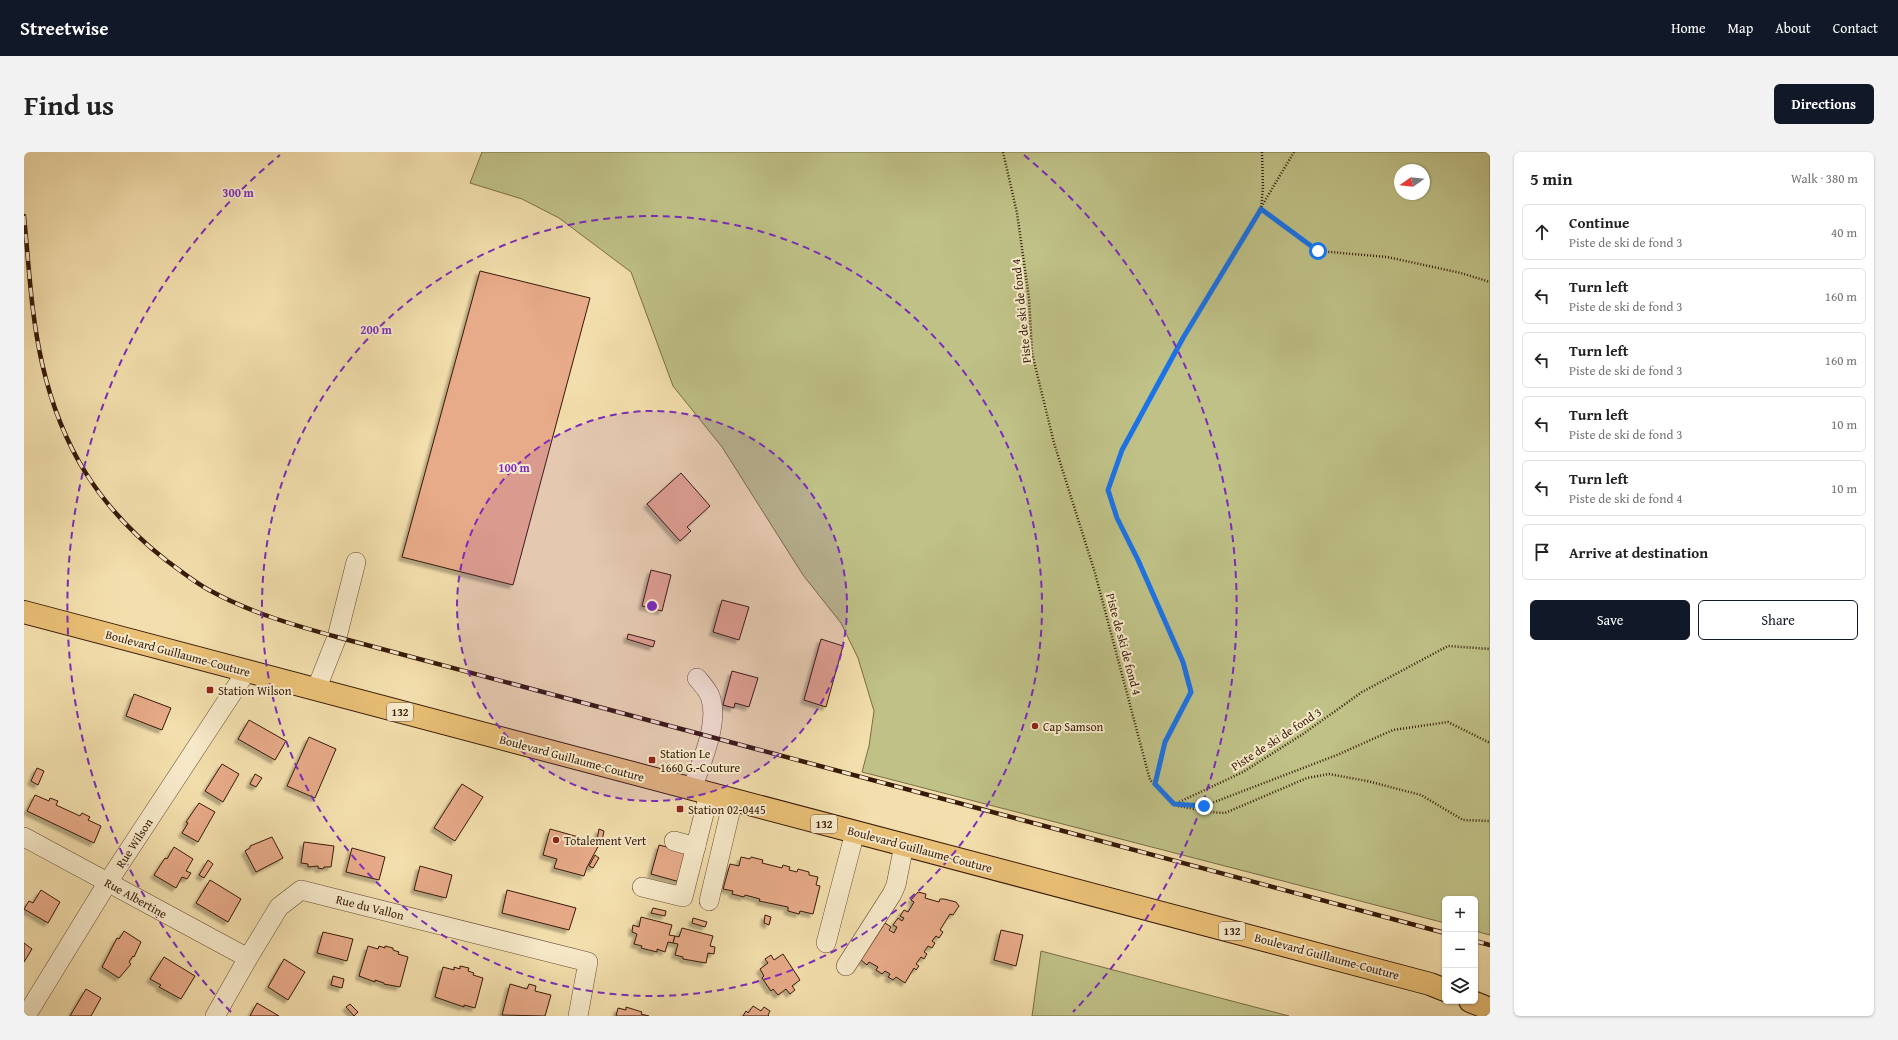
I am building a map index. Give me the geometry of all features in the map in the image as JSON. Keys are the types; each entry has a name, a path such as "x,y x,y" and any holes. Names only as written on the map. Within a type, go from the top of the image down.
{"main road":[{"name":"Boulevard Guillaume-Couture","path":"24,612 246,672 1422,982 1442,989"},
{"path":"1478,1004 1490,1009"}],"street":[{"path":"316,690 336,637 356,562"},
{"name":"Rue Wilson","path":"26,1016 108,882 246,672"},
{"path":"642,886 683,897 696,847 701,792 714,712 709,694 697,678"},
{"path":"709,900 733,800"},
{"path":"826,943 855,832"},
{"name":"Rue Albertine","path":"24,837 248,958"},
{"path":"674,841 696,847"},
{"path":"846,966 892,894 896,885 904,845"},
{"name":"Rue du Vallon","path":"215,1016 279,907 302,890 588,962 578,1016"}],"path":[{"name":"Piste de ski de fond 4","path":"1003,152 1017,213 1029,298 1032,353 1054,443 1095,573 1150,780 1174,804"},
{"path":"1261,209 1263,187 1262,152"},
{"path":"1294,152 1183,338 1122,450 1108,490 1117,518 1138,560 1183,662 1191,692 1165,742 1155,784 1174,804 1190,809 1225,812 1307,778 1329,774 1366,781 1422,795 1462,820 1490,821"},
{"path":"1261,209 1318,251 1387,257 1461,273 1490,282"},
{"name":"Piste de ski de fond 3","path":"1174,804 1243,772 1303,734 1362,692 1448,646 1490,649"},
{"path":"1174,804 1204,806 1338,755 1393,730 1448,722 1490,743"}],"green space":[{"path":"482,152 1490,152 1490,935 1478,932 1478,896 1442,896 1442,922 862,772 869,746 874,711 858,658 841,623 803,575 722,447 673,386 631,272 559,218 522,199 470,183"},
{"path":"1041,951 1289,1016 1032,1016"}],"building":[{"path":"480,271 590,298 513,585 402,557"},
{"path":"681,473 710,506 687,527 691,531 680,541 647,504"},
{"path":"651,570 671,575 662,611 642,606"},
{"path":"722,600 749,607 739,640 713,632"},
{"path":"628,634 655,641 653,647 627,639"},
{"path":"821,639 843,646 826,707 804,700"},
{"path":"732,671 758,678 749,707 735,703 734,708 723,705"},
{"path":"134,694 171,708 162,730 126,716"},
{"path":"249,720 286,741 275,760 238,739"},
{"path":"309,737 336,749 315,798 287,786"},
{"path":"222,764 239,774 223,802 205,791"},
{"path":"37,768 44,771 38,785 31,781"},
{"path":"255,774 262,778 256,787 250,784"},
{"path":"462,784 483,797 455,841 434,828"},
{"path":"35,795 49,801 50,798 58,801 56,805 80,816 82,813 90,817 88,820 101,826 94,843 27,811"},
{"path":"199,803 215,812 198,842 182,833 188,823 186,822"},
{"path":"550,829 600,843 587,867 584,876 554,868 557,859 543,855"},
{"path":"599,829 604,831 602,841 597,840"},
{"path":"272,837 283,858 256,872 245,851 250,848 250,846"},
{"path":"304,842 334,846 331,867 324,867 323,869 318,868 318,866 308,867 308,864 301,863"},
{"path":"659,845 688,852 680,882 651,874"},
{"path":"174,847 193,859 186,871 191,873 187,879 182,877 176,888 154,875 165,858 167,859"},
{"path":"352,848 385,857 379,880 346,872"},
{"path":"595,855 599,858 593,868 589,866"},
{"path":"741,857 750,859 751,857 763,860 762,863 782,868 783,865 790,867 789,870 797,872 798,869 809,872 809,875 818,877 816,885 820,886 813,914 800,911 799,914 788,911 788,907 759,901 760,899 745,895 744,897 732,894 733,891 723,889 730,864 739,866"},
{"path":"208,860 213,864 204,878 199,875"},
{"path":"420,866 452,875 446,898 414,890"},
{"path":"210,880 241,899 228,922 196,903"},
{"path":"41,890 60,902 48,923 24,909 29,901 33,903"},
{"path":"507,890 576,908 569,930 502,913"},
{"path":"918,892 926,894 925,898 939,902 940,899 944,899 956,902 959,906 953,915 950,914 940,930 943,932 939,938 936,936 932,941 935,943 932,948 928,946 924,952 927,954 924,959 921,957 916,964 919,966 916,970 914,968 905,983 896,977 893,980 888,977 890,974 885,971 882,974 876,970 878,967 869,962 867,965 861,960 885,923 891,927 889,930 894,933 897,927 893,925 898,918 902,921 904,918 900,916 904,910 908,912 914,902 911,900"},
{"path":"653,908 666,911 665,916 651,913"},
{"path":"765,915 771,917 769,925 764,923"},
{"path":"641,917 672,925 669,935 675,936 673,943 668,942 665,952 657,949 657,952 641,948 642,946 634,944 637,934 632,932 633,925 639,927"},
{"path":"693,918 707,922 705,927 692,923"},
{"path":"682,928 713,936 710,946 715,947 714,954 708,953 706,963 683,959 683,957 675,955 678,944 673,943 675,936 679,937"},
{"path":"1001,930 1023,935 1016,966 994,960"},
{"path":"124,931 141,942 134,957 133,956 129,962 131,964 119,978 102,967 117,938 119,939"},
{"path":"323,932 353,939 347,961 317,953"},
{"path":"24,943 32,949 24,962"},
{"path":"368,946 378,949 379,946 393,948 393,950 399,952 398,954 408,957 400,987 384,984 375,980 375,982 359,976"},
{"path":"783,954 800,980 792,986 795,990 790,994 786,989 778,995 773,989 771,991 762,978 764,976 760,969 768,963 765,959 771,955 774,960"},
{"path":"164,957 195,976 181,999 159,987 161,985 150,979"},
{"path":"284,959 305,972 288,1000 268,987"},
{"path":"460,966 469,968 468,971 474,973 473,975 483,978 475,1008 464,1005 464,1007 435,997 443,967 454,970 454,967 460,969"},
{"path":"333,976 344,979 342,988 331,985"},
{"path":"510,984 527,989 529,984 536,986 535,991 551,995 545,1016 502,1015"},
{"path":"86,989 101,998 91,1016 70,1016"},
{"path":"257,1003 279,1016 250,1016"},
{"path":"350,1004 358,1012 354,1016 346,1007"},
{"path":"753,1006 761,1011 764,1007 770,1011 769,1016 743,1016 746,1011 748,1013"},
{"path":"626,1007 649,1016 616,1016 618,1008 626,1010"}],"railway":[{"path":"24,216 38,345 50,393 60,422 72,449 86,474 121,520 167,561 203,587 224,598 255,611 304,628 1442,932"},
{"path":"1478,942 1490,945"}],"place":[{"name":"Station Wilson","path":"210,690"},
{"name":"Cap Samson","path":"1035,726"},
{"name":"Station Le 1660 G.-Couture","path":"652,760"},
{"name":"Station 02-0445","path":"680,809"},
{"name":"Totalement Vert","path":"556,840"}],"route":[{"path":"1204,806 1174,804 1155,784 1165,742 1191,692 1183,662 1138,560 1117,518 1108,490 1122,450 1183,338 1261,209 1318,251"}]}
